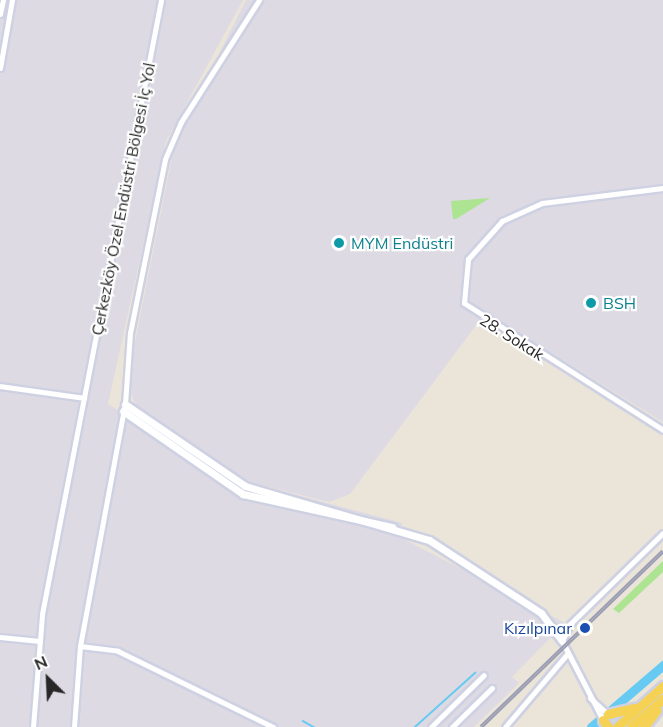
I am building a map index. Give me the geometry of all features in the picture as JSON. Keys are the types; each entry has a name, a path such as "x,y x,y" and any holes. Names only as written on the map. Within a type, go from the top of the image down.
{"main road":[{"path":"606,722 619,727 663,686"},
{"path":"631,727 663,700"},
{"path":"644,727 663,700"},
{"path":"606,722 640,707"}],"street":[{"path":"0,14 3,0"},
{"path":"0,68 12,0"},
{"name":"Çerkezköy Özel Endüstri Bölgesi İç Yol","path":"33,727 40,641 84,398 161,0"},
{"path":"74,727 80,646 124,407 130,333 165,159 181,122 259,0"},
{"name":"28. Sokak","path":"663,188 542,203 502,221 468,259 464,303 663,430"},
{"path":"0,386 84,398"},
{"path":"124,407 244,486 397,527 454,555 541,613 562,641 590,698 592,707 606,722"},
{"path":"562,641 570,624 663,533"},
{"path":"0,637 40,641"},
{"path":"80,646 118,651 273,727"},
{"path":"505,727 568,653"},
{"path":"431,727 484,675"},
{"path":"452,727 492,688"},
{"path":"590,698 597,702 606,722"}],"shaded area":[{"path":"0,0 243,0 166,141 108,404 195,460 244,481 135,404 127,382 175,142 246,0 663,0 663,422 486,312 350,494 329,502 245,481 402,523 398,536 565,623 512,677 519,683 474,727 0,727"}],"green space":[{"path":"490,198 456,219 453,219 451,201"},
{"path":"663,561 663,572 619,613 613,609"}],"waterway":[{"path":"591,727 663,665"},
{"path":"415,727 475,673"},
{"path":"303,721 314,727"}],"railway":[{"path":"481,727 663,551"}],"place":[{"name":"MYM Endüstri","path":"339,243"},
{"name":"BSH","path":"591,303"},
{"name":"Kızılpınar","path":"585,628"}]}
